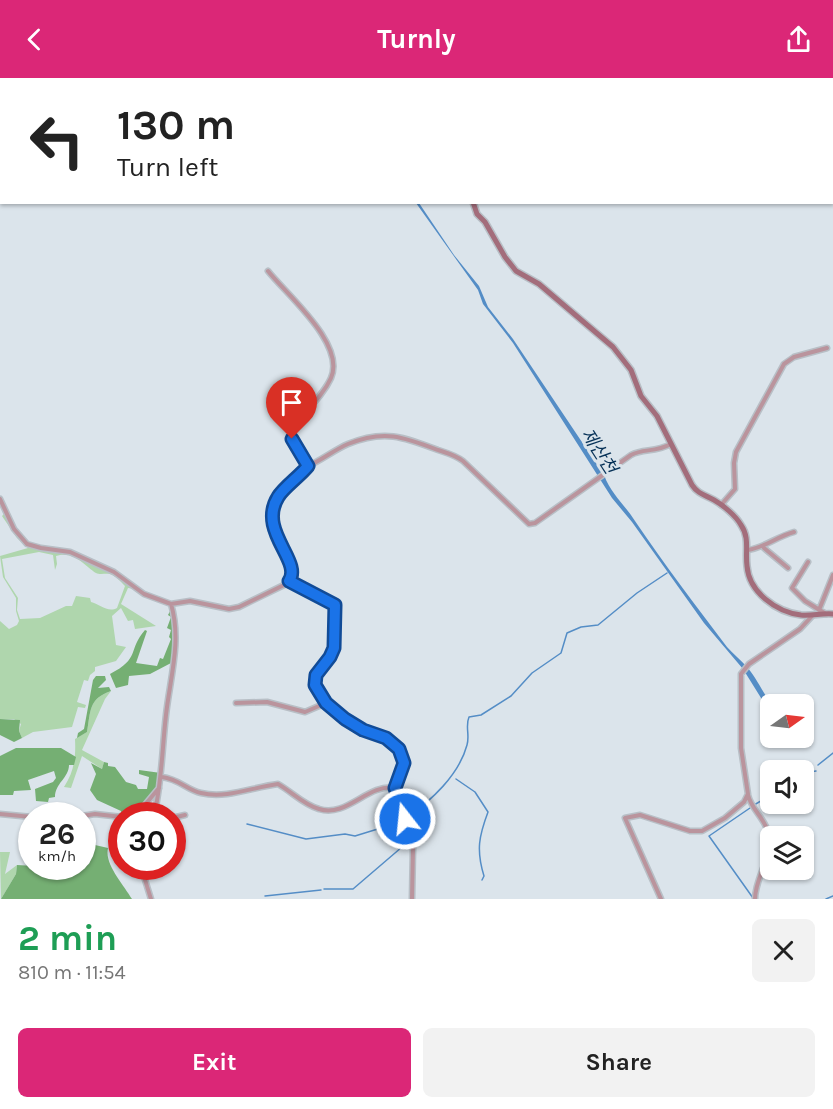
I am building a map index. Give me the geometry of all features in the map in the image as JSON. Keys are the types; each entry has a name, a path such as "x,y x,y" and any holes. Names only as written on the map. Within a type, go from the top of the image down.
{"street":[{"path":"474,204 477,214 488,226 505,257 516,271 539,284 613,347 631,370 641,396 657,416 695,489 721,505 742,525 748,550 748,576 754,587 762,596 787,612 813,615 833,614"},
{"path":"268,271 307,314 334,360 328,384 291,429 292,439 308,466"},
{"path":"721,505 735,489 736,452 784,364 794,357 827,348"},
{"path":"0,499 14,529 27,544 70,552 114,572 144,594 171,604 190,601 229,609 239,608 289,581 293,575 292,566 276,537 274,512 277,498 308,466 345,445 385,435 410,439 454,455 529,524 535,523 636,452 657,451 670,444"},
{"path":"748,550 764,548 776,538 794,532"},
{"path":"764,548 788,568"},
{"path":"808,562 792,588 805,601 826,614"},
{"path":"819,610 833,575"},
{"path":"289,581 335,605 334,648 315,679 317,689 326,703 350,723 386,738 399,749 404,763 395,788 413,848 412,899"},
{"path":"157,802 162,777 166,714 177,640 171,604"},
{"path":"755,899 757,885 768,859 768,832 750,803 748,794 741,748 740,678 743,670 749,664 800,629 813,615"},
{"path":"236,703 267,702 302,712 326,703"},
{"path":"162,777 178,780 200,793 211,794 278,784 316,808 326,810 355,803 381,788 395,788"},
{"path":"147,802 161,785"},
{"path":"661,899 625,818 640,815 690,831 702,831 725,818 744,802 748,794"},
{"path":"0,814 18,816"},
{"path":"145,880 151,899"}],"green space":[{"path":"6,512 13,530 27,545 67,552 109,571 135,589 128,588 121,604 156,626 135,629 133,620 128,621 121,608 112,616 116,645 126,647 116,661 95,667 88,681 84,680 77,702 86,705 85,708 78,707 72,727 33,732 22,738 19,731 21,724 14,719 0,719 0,621 9,629 17,625 19,621 16,611 16,598 3,577 0,556 28,548 17,538 2,516","holes":["39,552 53,555 55,570 56,556 68,555 96,573 110,574 116,578 125,586 117,608 107,609 91,602 90,598 76,596 72,606 66,606 40,618 20,619 17,610 18,598 5,578 2,559"]},
{"path":"171,609 175,624 171,663 150,674 129,676 128,685 116,688 110,674 130,659 136,643 145,630 147,631 136,663 157,666 160,658 163,659 171,639 169,637 171,630 167,628"},
{"path":"96,676 105,676 106,680 98,688 109,687 111,691 94,702 87,732 77,738 78,733 84,729 93,680"},
{"path":"111,691 105,699 82,750 104,762 102,769 82,756 71,788 64,787 74,764 75,739 87,732 94,702"},
{"path":"0,719 20,720 19,731 22,738 14,742 0,735"},
{"path":"16,748 61,748 76,757 74,765 69,765 55,797 49,798 48,802 36,801 35,789 53,782 56,778 54,771 28,780 31,790 14,791 13,795 0,795 0,756"},
{"path":"104,762 108,763 108,766 115,767 126,782 136,785 138,789 147,789 149,777 139,774 139,770 161,773 157,787 146,802 108,802 108,805 97,800 90,790 96,774 91,763 102,769"},
{"path":"96,845 108,848 108,880 120,880 132,899 1,899 16,874 17,865 18,880 96,880"},
{"path":"0,852 10,852 5,874 17,865 16,874 1,899"}],"water":[{"path":"417,204 420,204 454,255 479,286 488,307 513,339 604,475 614,494 727,647 745,664 765,694 760,694 760,696 743,669 704,623 632,522 612,498 513,343 483,304 478,290"}],"waterway":[{"path":"406,818 425,804 458,767 467,745 469,717 481,715 511,696 532,673 561,653 567,633 581,627 598,625 637,593 667,573"},
{"path":"818,765 833,753"},
{"path":"456,779 475,792 488,812 482,828 480,843 480,858 484,876 482,880"},
{"path":"754,805 760,801"},
{"path":"247,824 306,839 345,834 355,836 381,828 400,808"},
{"path":"750,808 709,836 753,898"},
{"path":"402,818 408,837"},
{"path":"324,889 353,889 409,841"},
{"path":"265,896 321,890"},
{"path":"826,899 833,896"}],"route":[{"path":"292,439 308,466 277,498 273,518 274,533 292,566 293,575 289,581 300,589 333,602 335,605 334,648 316,675 314,682 326,703 333,710 357,727 386,738 399,749 404,763 395,788 405,819"}],"water label":[{"name":"제산천","path":"599,451"}]}
